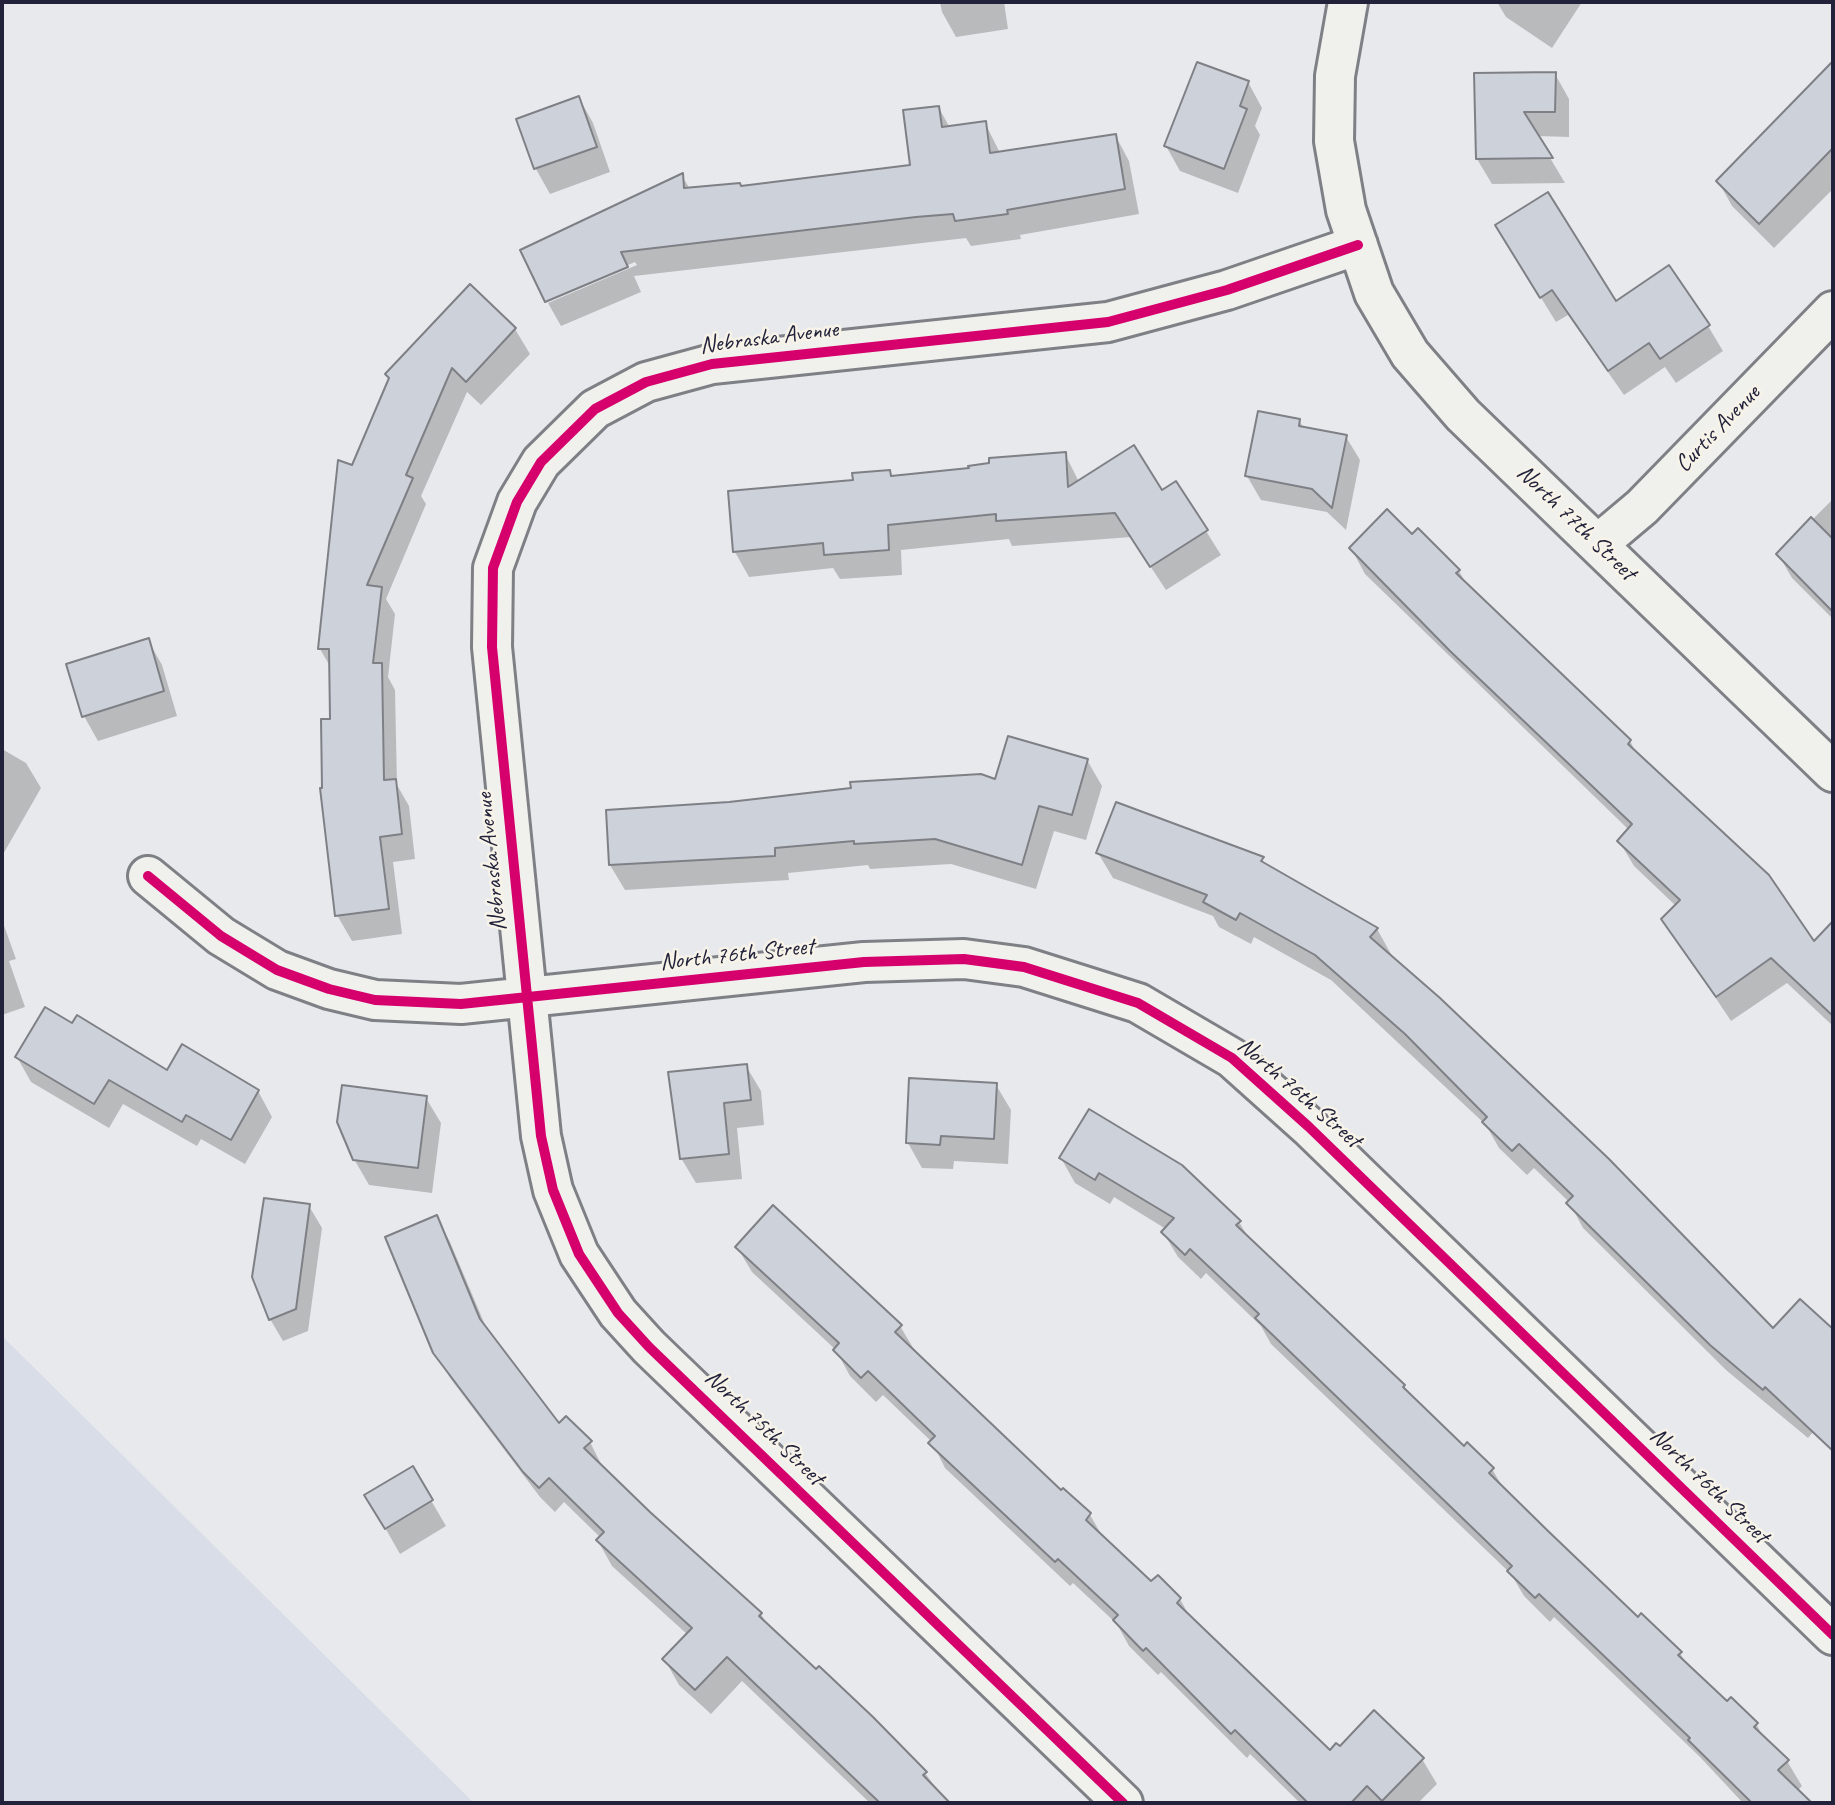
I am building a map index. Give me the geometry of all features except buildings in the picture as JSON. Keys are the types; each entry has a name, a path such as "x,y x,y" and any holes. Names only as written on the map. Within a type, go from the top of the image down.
{"street":[{"path":"1348,2 1335,76 1334,141 1346,210 1358,245"},
{"name":"North 77th Street","path":"1358,245 1374,293 1410,354 1463,415 1833,772"},
{"name":"Nebraska Avenue","path":"527,998 492,647 493,568 517,502 541,462 573,428 595,409 646,382 712,363 1108,322 1227,290 1358,245"},
{"name":"Curtis Avenue","path":"1598,544 1642,507 1833,311"},
{"name":"North 76th Street","path":"148,876 221,936 277,970 329,989 375,1000 423,1004 527,998 864,962 964,959 1024,967 1138,1003 1232,1058 1310,1127 1833,1635"},
{"name":"North 75th Street","path":"527,998 541,1136 553,1190 579,1254 618,1313 649,1347 1123,1803"}],"shaded area":[{"path":"2,1336 474,1803 2,1803"}],"cycle path":[{"path":"1123,1803 649,1347 618,1313 579,1254 553,1190 541,1136 492,647 493,568 517,502 541,462 595,409 646,382 712,364 1108,322 1227,290 1358,245"},
{"path":"148,876 221,936 277,970 329,989 375,1000 461,1004 864,962 964,959 1024,967 1138,1003 1232,1058 1309,1127 1833,1635"}]}
